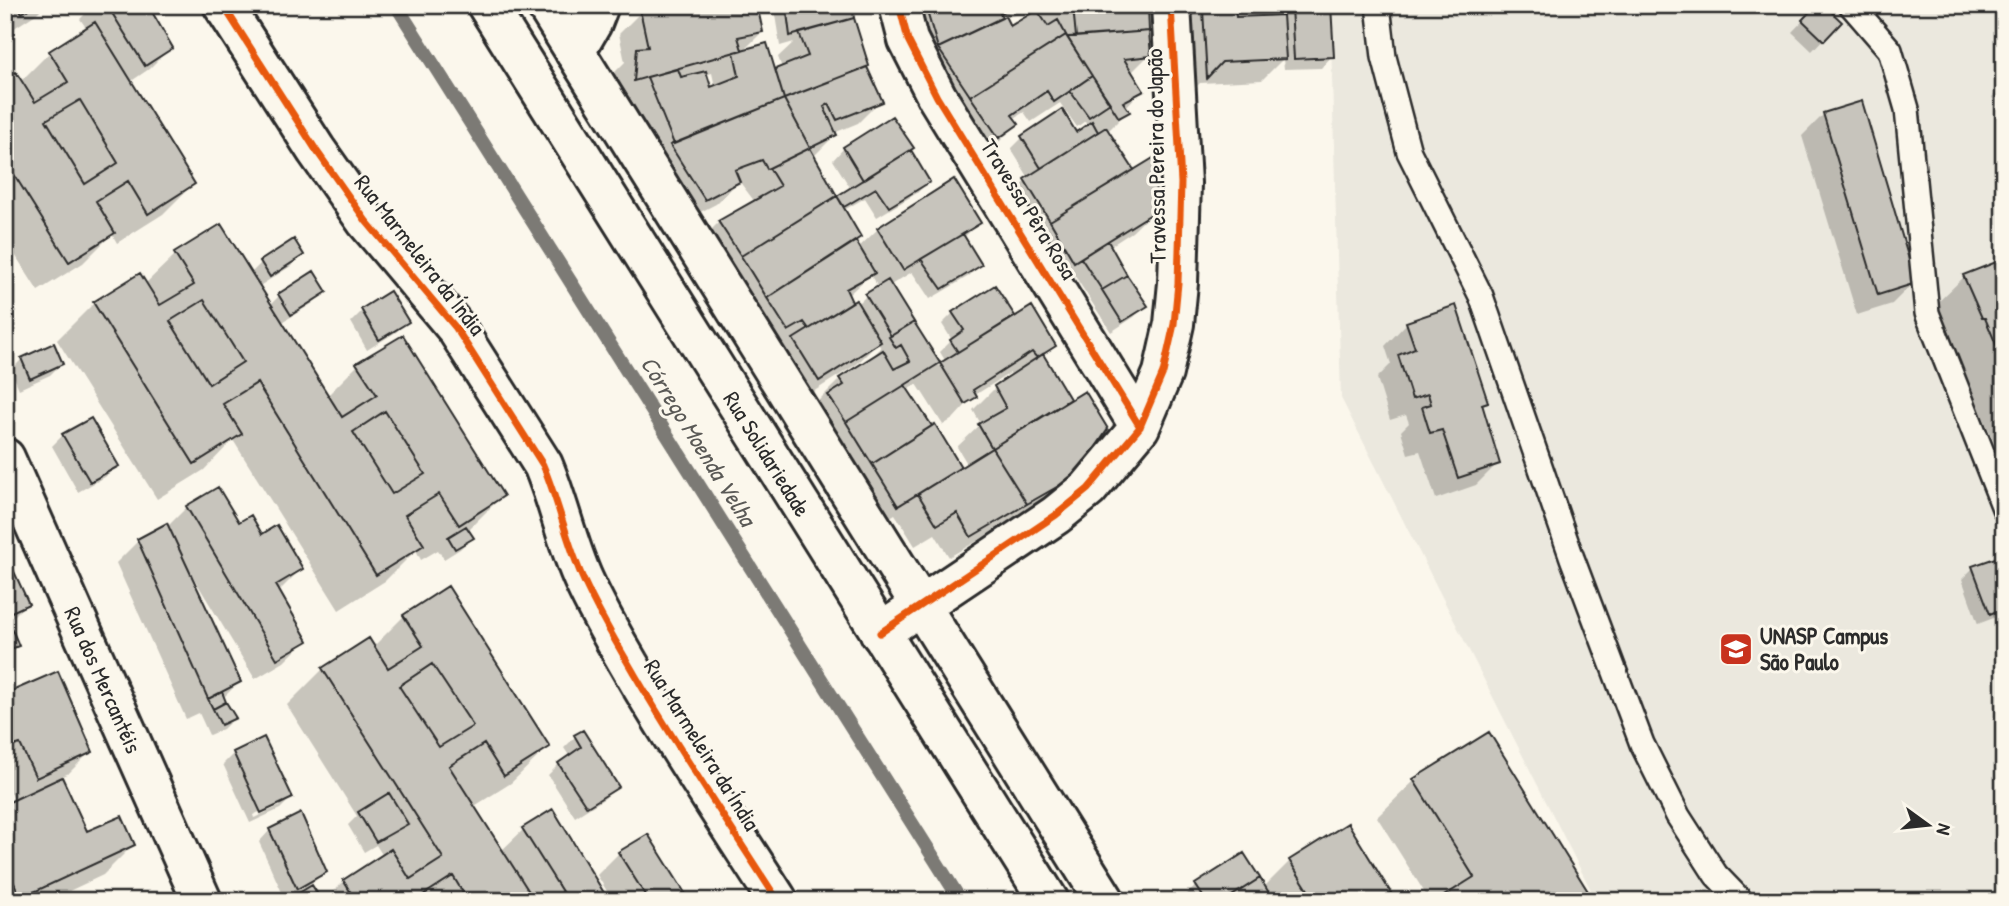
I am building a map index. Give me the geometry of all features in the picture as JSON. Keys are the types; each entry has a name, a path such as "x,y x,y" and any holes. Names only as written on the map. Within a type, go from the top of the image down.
{"street":[{"name":"Rua Marmeleira da Índia","path":"223,5 316,150 366,220 456,328 543,466 583,580 603,620 665,726 778,901"},
{"name":"Rua Solidariedade","path":"487,5 1049,901"},
{"path":"546,5 1105,901"},
{"path":"575,52 599,5"},
{"name":"Travessa Pêra Rosa","path":"899,5 908,40 937,97 1140,427"},
{"name":"Travessa Pereira do Japão","path":"880,633 1067,507 1088,489 1140,427 1163,373 1174,324 1178,283 1181,183 1171,5"},
{"name":"Rua dos Mercantéis","path":"5,458 202,901"}],"lane":[{"path":"1378,5 1384,57 1409,152 1481,296 1572,558 1642,744 1678,816 1716,875 1741,901"},
{"path":"1851,5 1890,50 1907,109 1927,313 2004,508"}],"shaded area":[{"name":"UNASP Campus São Paulo","path":"1330,5 2004,5 2004,901 1596,900 1341,398"}],"building":[{"path":"17,5 35,5 22,13"},
{"path":"107,5 148,5 173,48 145,66"},
{"path":"675,5 757,5 763,32 738,37 742,50 634,81 637,48 648,47 640,10"},
{"path":"786,5 852,5 854,18 790,36"},
{"path":"925,5 1010,5 1011,9 1000,13 1002,18 938,48"},
{"path":"1051,5 1148,5 1149,31 1076,37 1073,7 1053,9"},
{"path":"1208,5 1313,5 1208,9"},
{"path":"1331,5 1334,57 1294,59 1291,7"},
{"path":"1816,5 1824,5 1842,22 1824,41 1802,20"},
{"path":"1235,9 1236,17 1283,15 1286,59 1222,62 1207,78 1203,10"},
{"path":"1037,10 1048,26 1058,20 1066,35 970,96 938,48 1005,16 1010,26"},
{"path":"854,18 869,66 784,99 775,69 808,56 799,33"},
{"path":"95,22 195,184 148,214 128,181 96,201 115,233 69,262 5,160 5,78 16,72 35,102 68,82 49,51","holes":["80,100 118,163 85,184 46,120"]},
{"path":"1149,31 1151,56 1124,59 1144,91 1123,102 1130,112 1119,118 1067,37"},
{"path":"1066,35 1092,76 1054,102 1047,91 1012,115 1019,124 999,138 970,96"},
{"path":"767,43 784,99 674,144 647,77 678,69 681,77 706,71 711,87 739,76 734,52"},
{"path":"867,67 883,102 837,120 829,104 824,107 837,135 810,148 784,99"},
{"path":"1092,76 1110,103 1089,117 1070,91"},
{"path":"784,99 810,148 767,169 762,160 735,170 740,182 705,200 670,145"},
{"path":"1862,101 1916,283 1878,295 1823,113"},
{"path":"1062,109 1076,132 1092,121 1098,132 1041,168 1021,136"},
{"path":"892,116 914,148 863,180 843,147"},
{"path":"1106,127 1134,170 1050,221 1024,179"},
{"path":"810,148 837,196 741,256 718,221 780,186 769,168"},
{"path":"911,150 930,182 889,207 876,188 844,207 837,196"},
{"path":"1155,157 1156,211 1074,262 1050,221"},
{"path":"954,179 981,223 903,270 877,228"},
{"path":"837,196 861,237 767,298 741,256"},
{"path":"221,224 342,417 377,395 356,363 403,335 504,496 459,525 439,494 405,515 424,545 376,575 257,383 223,404 242,434 194,464 93,302 140,273 160,305 194,285 174,253","holes":["204,300 243,362 209,384 170,321","385,411 425,474 392,494 353,432"]},
{"path":"963,234 982,265 942,289 921,259"},
{"path":"294,239 304,255 270,277 260,261"},
{"path":"856,241 875,273 846,289 852,302 809,329 804,322 788,331 767,298"},
{"path":"1108,241 1127,275 1102,290 1081,258"},
{"path":"2004,259 2004,363 1963,275"},
{"path":"314,271 327,292 291,315 278,294"},
{"path":"1127,275 1148,306 1122,322 1102,290"},
{"path":"888,280 914,322 891,336 865,294"},
{"path":"995,285 1015,316 958,352 950,340 964,330 952,312"},
{"path":"390,291 409,322 379,340 361,309"},
{"path":"856,300 881,342 819,381 793,339"},
{"path":"1456,305 1488,402 1482,404 1500,464 1458,478 1442,430 1430,433 1422,407 1431,404 1428,394 1412,399 1398,355 1415,348 1406,322"},
{"path":"1032,306 1056,346 1037,358 1032,352 973,390 977,397 965,404 940,363"},
{"path":"914,322 940,363 846,422 828,395 844,385 839,378 883,350 894,369 910,361 901,345 896,348 889,337"},
{"path":"54,343 63,364 30,379 21,358"},
{"path":"1043,354 1070,399 992,448 978,424 1006,408 994,386"},
{"path":"905,385 932,426 872,464 846,422"},
{"path":"1085,391 1108,429 1076,476 1027,504 992,448"},
{"path":"91,418 119,466 90,482 62,434"},
{"path":"935,424 961,467 898,506 872,464"},
{"path":"992,448 1027,504 971,537 957,513 937,525 918,494"},
{"path":"218,487 239,522 251,515 262,534 277,525 303,569 276,585 308,641 277,659 186,506"},
{"path":"167,523 241,682 208,699 137,539"},
{"path":"466,526 474,538 455,549 448,537"},
{"path":"5,552 29,604 5,615"},
{"path":"2004,555 2004,608 1990,614 1972,566"},
{"path":"448,586 550,747 504,776 484,744 449,766 535,901 468,901 453,876 420,897 422,901 356,901 343,880 391,849 410,879 443,858 322,668 369,638 388,668 423,646 403,615","holes":["432,664 473,726 439,747 399,686"]},
{"path":"5,615 19,646 5,651"},
{"path":"58,671 93,752 36,778 20,744 5,749 5,694"},
{"path":"222,692 226,702 213,709 208,699"},
{"path":"226,702 236,718 221,725 213,709"},
{"path":"583,730 619,787 587,807 558,763 581,747 574,735"},
{"path":"1489,732 1594,901 1489,901 1487,896 1480,901 1436,901 1474,877 1413,779"},
{"path":"264,737 293,798 261,813 233,752"},
{"path":"62,777 87,831 122,816 135,845 21,898 5,864 5,804"},
{"path":"389,793 408,824 376,842 358,812"},
{"path":"553,809 609,901 568,901 522,828"},
{"path":"301,813 327,872 297,889 269,829"},
{"path":"1348,823 1396,901 1315,901 1289,860"},
{"path":"648,834 690,901 649,901 618,852"},
{"path":"1244,853 1260,878 1224,901 1206,901 1195,884"},
{"path":"1260,878 1274,901 1224,901 1252,883"},
{"path":"312,885 322,901 286,901"}],"waterway":[{"name":"Córrego Moenda Velha","path":"396,5 961,901"}],"cycle path":[{"path":"223,5 316,150 366,221 456,328 543,465 578,567 602,617 670,732 778,901"},
{"path":"899,5 908,40 937,97 1140,427"},
{"path":"880,633 1056,515 1088,489 1140,427 1163,373 1174,324 1178,283 1181,183 1171,5"}],"place":[{"name":"UNASP Campus São Paulo","path":"1736,649"}]}
